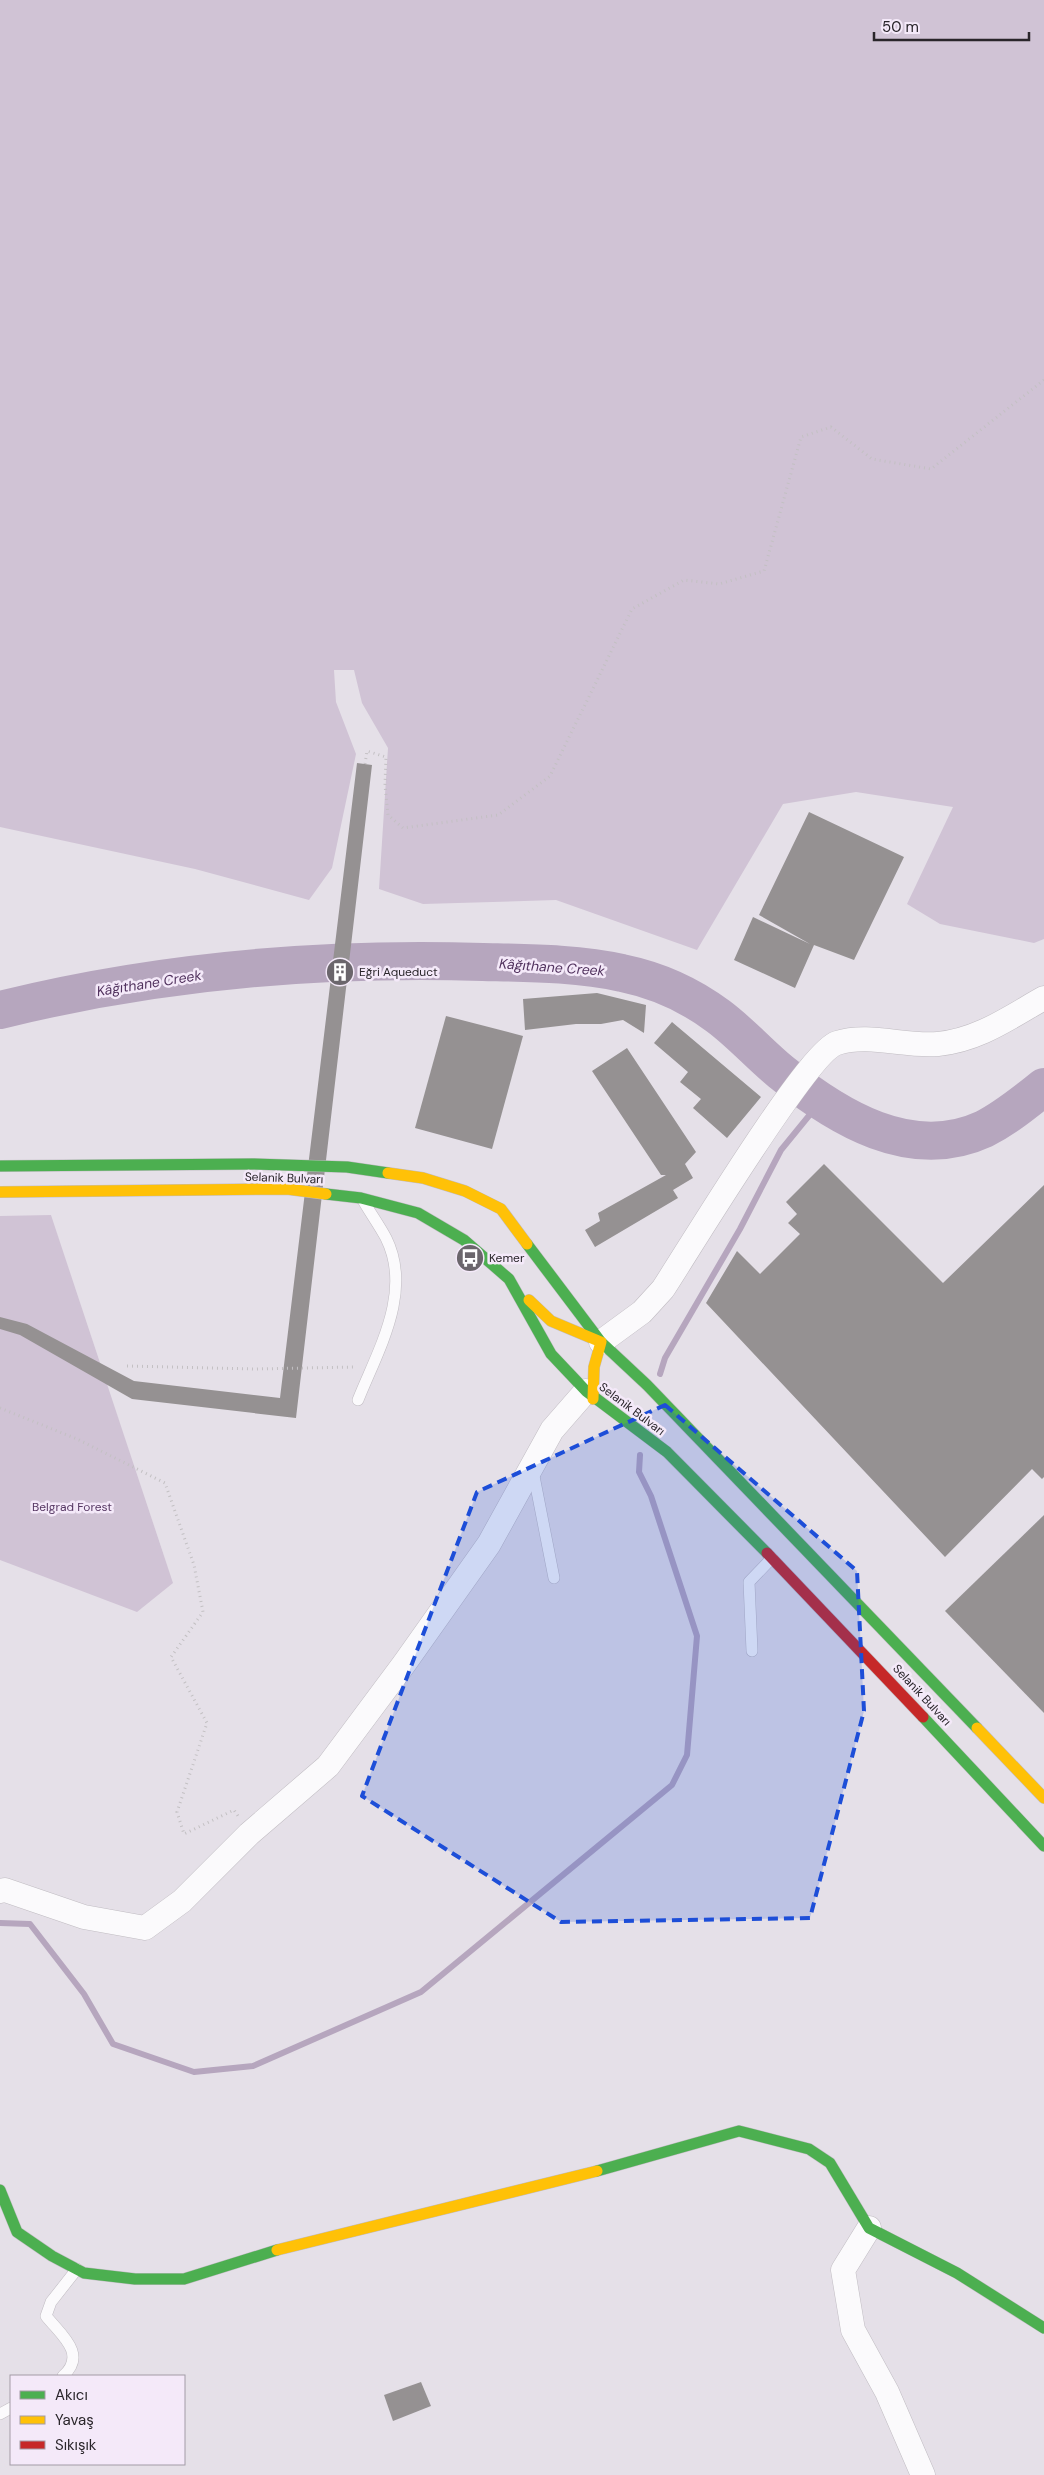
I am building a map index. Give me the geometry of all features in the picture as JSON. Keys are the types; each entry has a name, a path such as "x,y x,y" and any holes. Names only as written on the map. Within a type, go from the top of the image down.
{"main road":[{"name":"Selanik Bulvarı","path":"0,1166 253,1164 347,1168 423,1178 465,1191 500,1209 601,1342 647,1385 1044,1798"},
{"name":"Selanik Bulvarı","path":"0,1192 288,1190 362,1198 418,1213 464,1240 509,1279 551,1354 590,1395 667,1452 772,1558 1044,1846"},
{"path":"509,1279 551,1322 601,1342 594,1360 590,1395"},
{"path":"0,2190 17,2232 52,2256 84,2273 135,2279 184,2280 271,2251 613,2168 739,2131 809,2148 830,2163 870,2228 957,2273 1044,2328"}],"street":[{"path":"601,1342 642,1312 663,1289 779,1110 817,1059 834,1044 854,1039 892,1043 938,1044 991,1030 1044,998"},
{"path":"0,1891 4,1890 84,1917 145,1928 182,1901 249,1834 328,1766 404,1664 489,1544 552,1430 590,1395"},
{"path":"870,2228 843,2270 853,2330 887,2392 923,2475"}],"lane":[{"path":"358,1400 396,1300 396,1276 386,1239 362,1198"},
{"path":"532,1464 554,1578"},
{"path":"752,1651 748,1582 772,1558"},
{"path":"64,2375 72,2362 74,2351 66,2338 46,2316 51,2302 77,2269"}],"path":[{"path":"365,764 367,751 386,757 385,785 388,814 403,828 498,815 550,776 632,609 684,580 719,584 764,571 801,437 831,427 872,459 931,469 1044,380"},
{"path":"127,1366 254,1369 371,1367"},
{"path":"0,1408 78,1438 165,1483 194,1565 202,1612 171,1657 207,1724 177,1812 184,1834 234,1810 249,1834"}],"highlighted area":[{"path":"665,1405 857,1571 864,1711 810,1918 561,1922 362,1796 477,1492"}],"green space":[{"path":"0,0 1044,0 1044,939 1034,943 940,924 907,904 953,807 856,792 783,804 697,950 556,900 423,904 379,889 388,748 362,703 354,670 334,670 336,702 356,754 332,868 309,900 195,869 0,827"},
{"name":"Belgrad Forest","path":"51,1215 173,1583 137,1612 0,1560 0,1216"}],"building":[{"name":"Eğri Aqueduct","path":"357,763 372,765 296,1418 132,1399 20,1335 0,1329 0,1317 27,1324 134,1381 280,1398"},
{"path":"809,812 904,857 854,960 814,945 795,988 734,960 753,917 810,944 759,915"},
{"path":"597,993 646,1005 644,1033 623,1020 601,1024 576,1024 525,1030 523,999"},
{"path":"446,1016 523,1036 492,1149 415,1128"},
{"path":"672,1022 761,1097 727,1138 693,1108 701,1099 680,1082 688,1072 654,1043"},
{"path":"627,1048 696,1152 685,1164 693,1178 673,1190 678,1198 595,1247 585,1230 600,1221 598,1213 666,1175 661,1175 592,1071"},
{"path":"824,1164 943,1283 1044,1185 1044,1477 1042,1479 1032,1469 945,1557 706,1303 737,1251 760,1274 800,1234 788,1223 797,1214 786,1202"},
{"path":"1044,1515 1044,1713 945,1611"},
{"path":"421,2382 431,2406 393,2421 384,2395"}],"waterway":[{"name":"Kâğıthane Creek","path":"0,1010 119,985 179,976 300,965 422,961 571,965 635,976 660,984 684,995 718,1016 781,1072 826,1105 876,1130 902,1138 929,1141 957,1138 984,1129 1008,1115 1044,1087"},
{"path":"660,1374 665,1358 740,1229 781,1150 821,1101"},
{"path":"0,1923 30,1924 84,1994 113,2044 194,2072 253,2066 421,1992 672,1785 687,1755 697,1636 651,1496 639,1472 640,1455"}],"traffic: fast":[{"path":"0,1166 253,1164 347,1167 388,1173"},
{"path":"326,1194 361,1198 418,1213 464,1240 509,1279 551,1354 586,1391 667,1452 767,1553"},
{"path":"527,1244 601,1342 647,1385 977,1728"},
{"path":"923,1717 1044,1846"},
{"path":"597,2171 739,2131 809,2149 830,2163 869,2228 957,2273 1044,2328"},
{"path":"0,2190 17,2232 52,2256 84,2273 135,2279 184,2279 277,2250"}],"traffic: slow":[{"path":"388,1173 423,1178 465,1191 501,1209 527,1244"},
{"path":"0,1192 287,1189 326,1194"},
{"path":"529,1300 551,1321 601,1342 594,1367 593,1399"},
{"path":"977,1728 1044,1798"},
{"path":"277,2250 597,2171"}],"traffic: jam":[{"path":"767,1553 923,1717"}],"place":[{"name":"Eğri Aqueduct","path":"340,972"},
{"name":"Kemer","path":"470,1258"}]}
